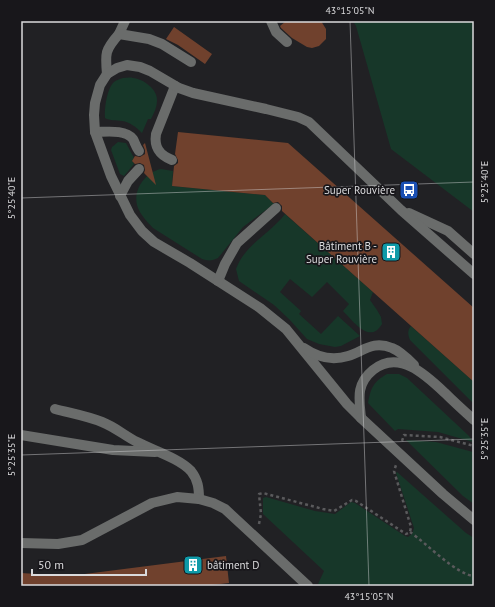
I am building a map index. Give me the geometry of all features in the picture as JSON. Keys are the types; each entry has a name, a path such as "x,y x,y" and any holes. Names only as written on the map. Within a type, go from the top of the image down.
{"street":[{"path":"107,74 106,57 109,46 119,34 124,21"},
{"path":"271,21 276,32 287,42"},
{"path":"119,34 149,39 162,44 191,62"},
{"path":"474,274 401,210 309,122 298,117 193,93 175,86 150,71 140,67 127,65 117,68 107,74 100,85 95,103 95,132 120,196 130,215 142,231 154,242 218,280 260,308 286,329 347,404 443,494 474,520"},
{"path":"172,160 166,158 160,153 156,147 155,141 156,134 175,86"},
{"path":"95,132 127,134 134,141 139,151"},
{"path":"120,196 128,181 139,169"},
{"path":"218,280 237,243 276,208"},
{"path":"401,210 448,231 474,254"},
{"path":"298,345 326,358 348,356 372,345 382,345 393,348 426,375 474,420"},
{"path":"361,418 359,395 361,386 367,375 377,367 397,362 410,365 426,375"},
{"path":"55,409 103,422 137,442 161,452 190,469 197,479 200,499"},
{"path":"21,435 113,450 161,452"},
{"path":"21,543 58,544 82,540 152,503 177,496 200,499 225,509 308,586"}],"path":[{"path":"404,435 440,437 474,446"},
{"path":"394,471 411,527 410,532"},
{"path":"261,514 259,494 263,493 334,511 352,500 356,501 400,531 406,534 410,532 422,540 449,564 467,575 474,576"}],"green space":[{"path":"353,21 474,21 474,212 391,149 356,26"},
{"path":"123,78 141,80 149,85 157,97 155,110 151,119 148,119 142,133 128,122 105,118 105,109 110,89 115,81"},
{"path":"118,142 126,143 134,158 132,161 134,164 124,176 120,174 111,150 112,147"},
{"path":"161,169 173,171 172,186 265,195 274,204 243,227 218,258 214,260 202,259 153,228 138,208 136,199 139,187 146,177"},
{"path":"285,214 373,292 370,300 381,317 382,324 377,330 367,332 357,325 343,311 349,304 327,282 312,297 290,279 280,292 301,311 299,314 321,334 338,316 360,336 341,346 335,347 319,344 307,339 274,305 239,281 236,269 240,260 245,253"},
{"path":"411,326 474,382 474,404 410,340 408,333"},
{"path":"387,374 399,374 407,378 469,436 473,442 438,432 398,429 395,431 368,403 373,386"},
{"path":"406,440 436,442 473,452 474,504 463,496"},
{"path":"397,472 466,533 474,538 474,586 320,586 318,584 324,571 263,514 263,498 266,497 315,511 335,514 351,502 355,503 408,537 412,534 414,528 396,473"}],"building":[{"path":"286,21 321,21 326,29 326,39 319,46 312,48 307,47 292,38 281,28 280,26"},
{"path":"174,27 212,54 205,64 178,45 166,39"},
{"path":"178,132 288,143 474,308 474,382 282,211 282,206 278,202 273,203 265,195 172,186 174,166 178,163 175,154"},
{"path":"145,143 156,185 144,173 144,165 140,163 135,164 132,161 135,156 140,157 145,154 143,145"},
{"name":"bâtiment D","path":"226,556 229,583 203,586 21,586 21,573 69,576"}],"place":[{"name":"Super Rouvière","path":"409,190"},
{"name":"Bâtiment B - Super Rouvière","path":"391,252"},
{"name":"bâtiment D","path":"193,565"}]}
